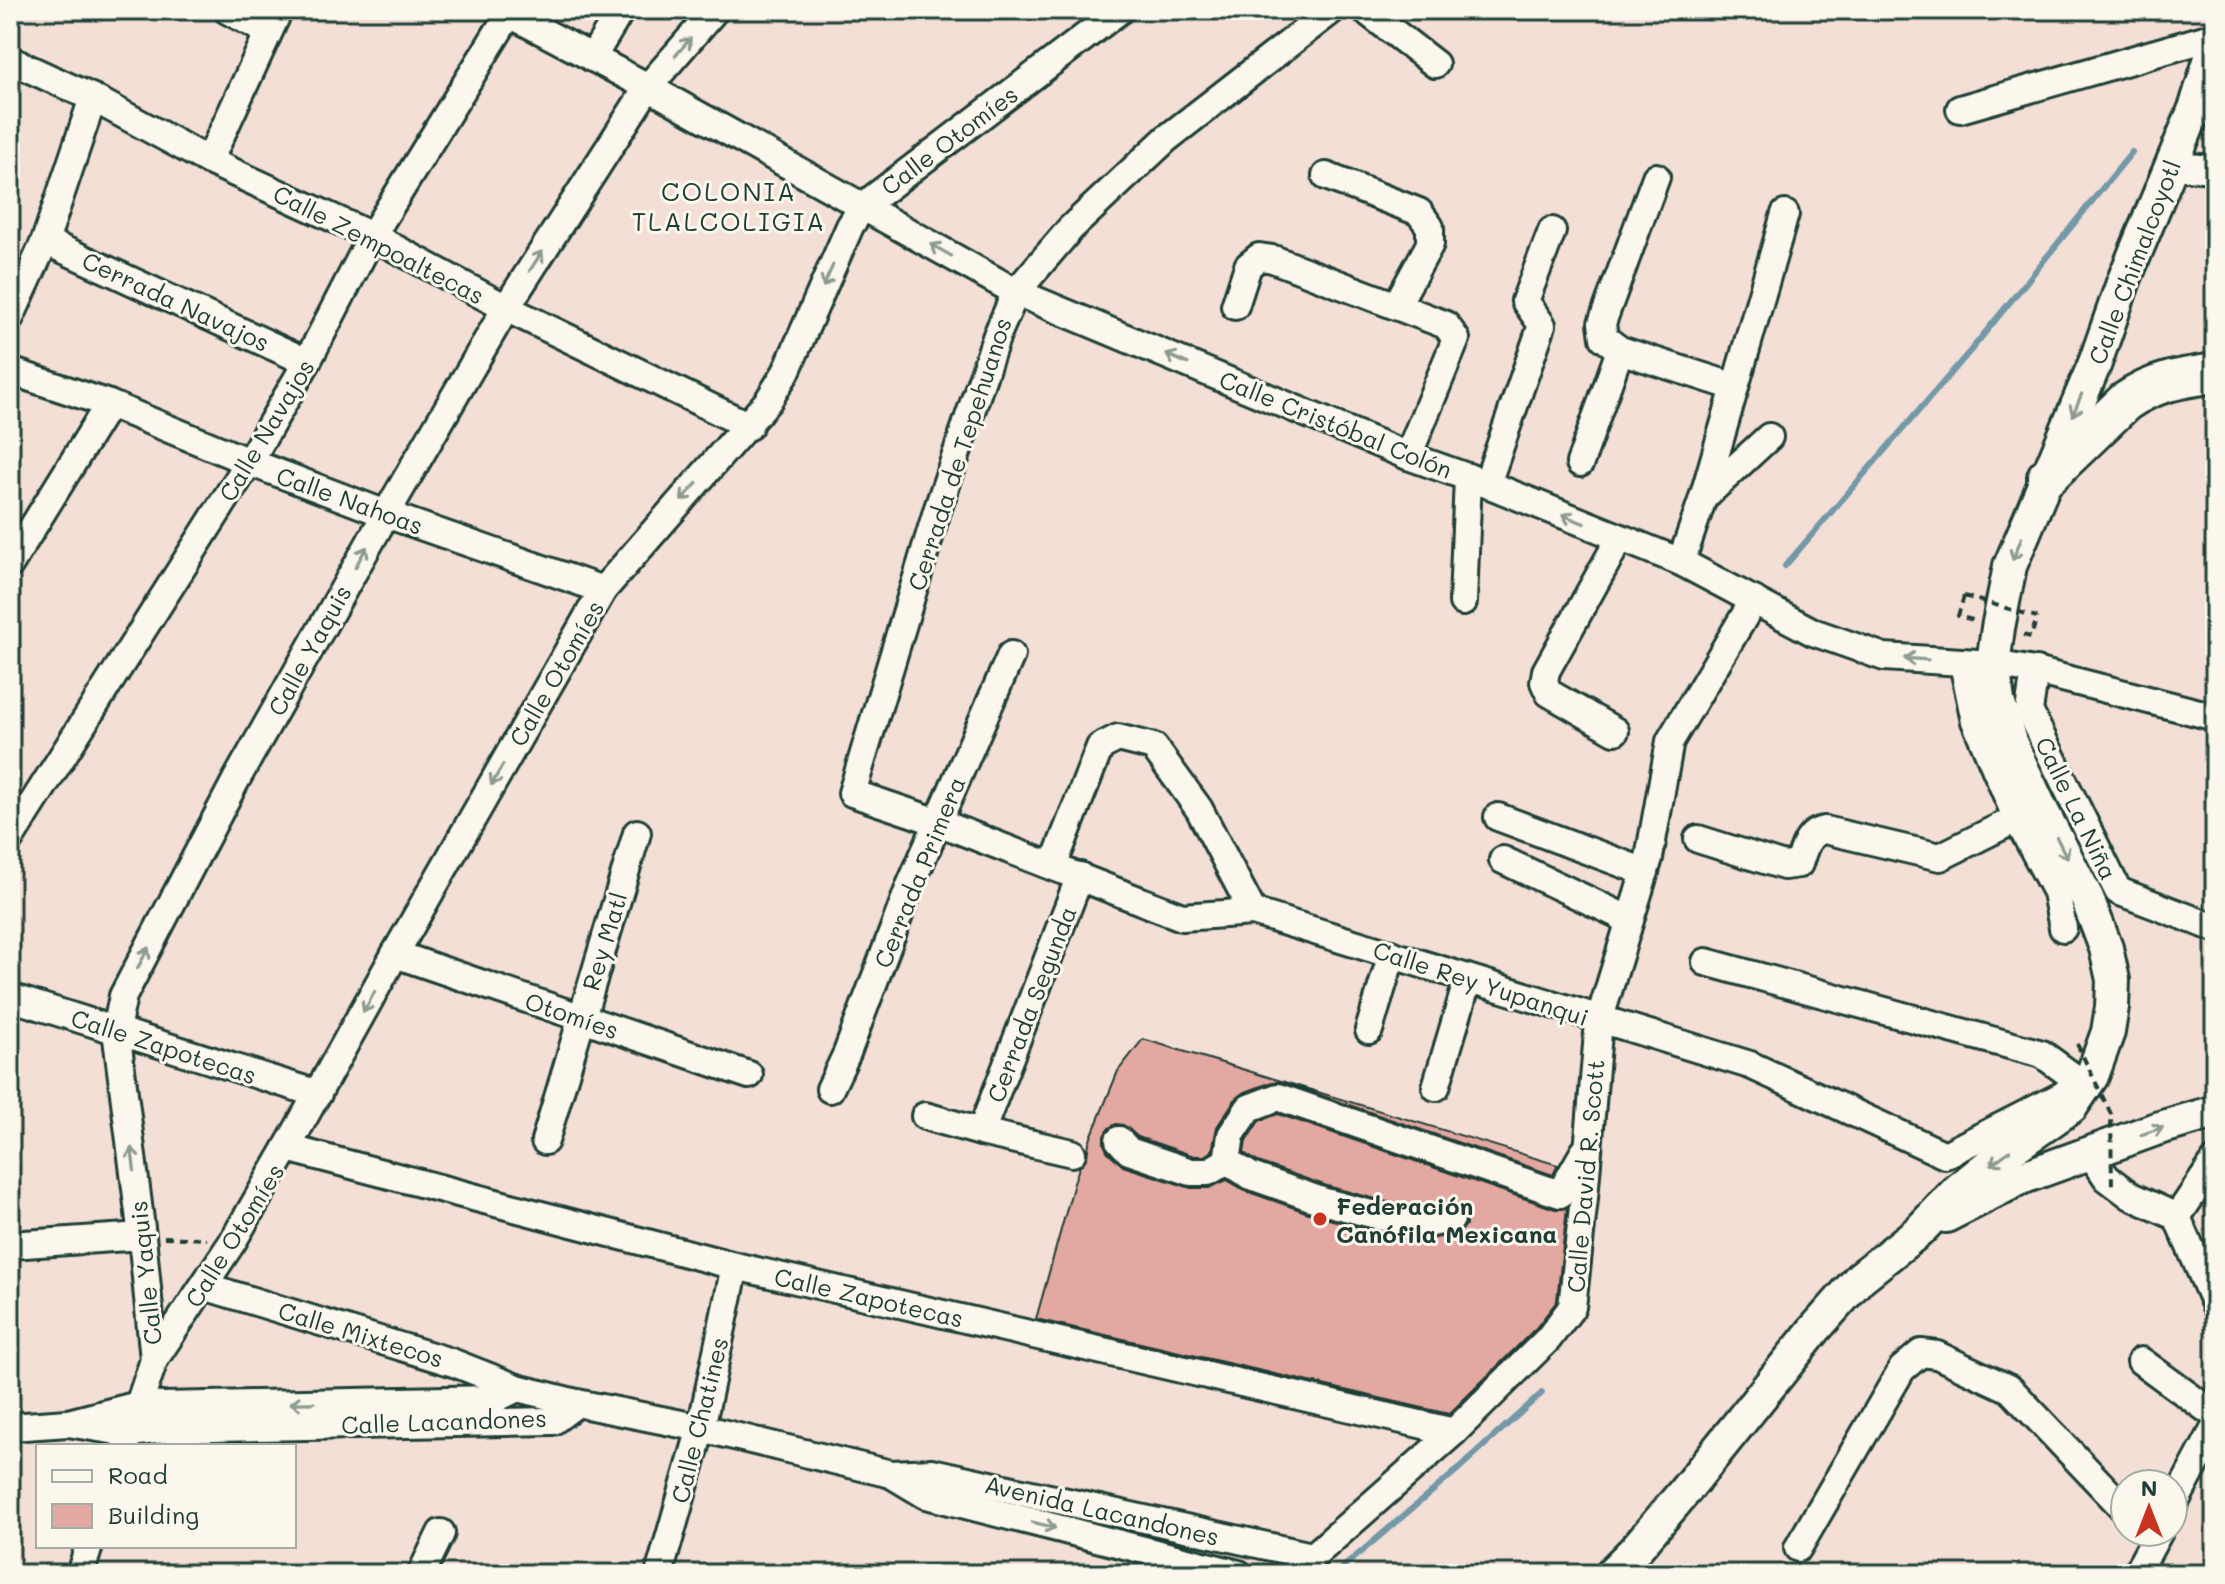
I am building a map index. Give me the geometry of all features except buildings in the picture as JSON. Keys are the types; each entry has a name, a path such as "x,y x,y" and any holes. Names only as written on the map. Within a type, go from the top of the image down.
{"highway":[{"path":"2047,477 2125,402 2140,392 2155,384 2215,373"}],"main road":[{"name":"Calle Chimalcoyotl","path":"2084,1083 2108,1032 2113,980 2106,948 2087,898 2029,813 1998,701 1978,664 1998,628 2010,566 2095,363 2124,280 2196,106 2215,45"},
{"path":"2084,1083 2082,1113 2090,1153"},
{"path":"1611,1574 1684,1492 1814,1330 1860,1278 1919,1231 1958,1190 2071,1107 2084,1083"},
{"path":"1919,1231 2021,1178 2156,1129 2215,1112"}],"street":[{"path":"209,161 274,21 227,10"},
{"path":"592,58 621,10"},
{"name":"Calle Yaquis","path":"154,1360 116,1030 123,996 236,780 506,308 648,87 715,10"},
{"name":"Calle Otomíes","path":"127,1439 154,1360 233,1241 603,590 768,401 786,372 850,226 863,206 1120,10"},
{"name":"Cerrada de Tepehuanos","path":"852,793 937,511 997,335 1016,292 1071,228 1166,139 1332,10"},
{"path":"1365,10 1435,64"},
{"name":"Calle Cristóbal Colón","path":"506,12 648,87 1016,292 1408,456 1477,480 1681,562 1813,632 1884,657 2035,671 2215,717"},
{"name":"Calle Navajos","path":"10,839 249,462 307,362 372,236 506,12"},
{"path":"1960,109 2215,36"},
{"name":"Calle Zempoaltecas","path":"10,60 93,98 209,161 372,236 506,308 749,426"},
{"path":"10,318 45,241 93,98"},
{"path":"2171,166 2215,169"},
{"path":"1326,176 1419,212 1430,227 1430,244 1396,306"},
{"path":"1656,177 1602,323 1604,338 1620,350 1735,387"},
{"path":"1681,562 1703,498 1785,214"},
{"path":"1463,602 1477,480 1542,325 1525,301 1552,231"},
{"name":"Cerrada Navajos","path":"45,241 307,362"},
{"path":"1235,306 1248,266 1259,257 1273,259 1446,325 1456,339 1408,456"},
{"path":"1580,463 1620,350"},
{"name":"Calle Nahoas","path":"10,371 109,404 386,514 603,590"},
{"path":"10,564 109,404"},
{"path":"1703,498 1769,437"},
{"path":"1615,731 1549,693 1544,682 1546,671 1620,538"},
{"name":"Calle David R. Scott","path":"1303,1565 1454,1432 1548,1339 1572,1307 1599,1021 1647,865 1670,741 1754,600"},
{"name":"Cerrada Primera","path":"830,1089 847,1053 910,886 1011,655"},
{"name":"Calle La Niña","path":"2035,671 2029,711 2118,891 2215,928"},
{"path":"1053,866 1100,747 1118,738 1154,747 1199,809 1253,912"},
{"name":"Calle Rey Yupanqui","path":"852,793 938,822 1182,917 1253,912 1750,1065 1945,1155 2084,1083"},
{"path":"1698,839 1784,866 1799,864 1809,838 1816,831 1825,830 1940,857 2029,813 2056,892 2063,928"},
{"path":"1498,817 1647,865"},
{"name":"Rey Matl","path":"545,1141 637,833"},
{"path":"1503,860 1630,920"},
{"name":"Cerrada Segunda","path":"981,1132 1080,876"},
{"name":"Otomíes","path":"395,954 749,1075"},
{"path":"1369,1030 1392,954"},
{"path":"1706,962 2042,1054 2084,1083"},
{"path":"1436,1087 1468,979"},
{"name":"Calle Zapotecas","path":"10,997 318,1094"},
{"path":"1227,1161 1231,1135 1249,1108 1278,1097 1560,1194 1589,1143"},
{"name":"Cerrada Segunda","path":"925,1116 1072,1153"},
{"path":"1119,1140 1129,1151 1191,1172 1208,1172 1227,1161"},
{"name":"Calle Zapotecas","path":"287,1148 735,1266 1454,1432"},
{"path":"2090,1153 2107,1178 2131,1196 2177,1217 2215,1304"},
{"path":"1227,1161 1251,1176 1322,1201 1417,1226 1451,1219"},
{"path":"2177,1217 2215,1161"},
{"path":"10,1245 142,1236"},
{"name":"Calle Chatines","path":"659,1574 701,1428 735,1266"},
{"name":"Calle Mixtecos","path":"204,1286 454,1363 517,1388"},
{"path":"1798,1548 1902,1369 1921,1353 1937,1355 2010,1389 2109,1493"},
{"path":"2141,1361 2215,1415"},
{"name":"Avenida Lacandones","path":"517,1388 891,1474 926,1495 1105,1511 1190,1530 1303,1565"},
{"name":"Calle Lacandones","path":"10,1427 68,1423 138,1405 495,1399 517,1388"},
{"name":"Calle Lacandones","path":"68,1423 127,1439 165,1429 553,1421 577,1403"},
{"path":"2189,1476 2215,1428"},
{"name":"Avenida Lacandones","path":"997,1500 1097,1538 1239,1574"},
{"path":"1097,1538 1105,1511"},
{"path":"1181,1560 1190,1530"},
{"path":"421,1574 441,1533"},
{"path":"80,1574 88,1548"},
{"path":"2136,1574 2147,1548"}],"path":[{"path":"1964,596 2037,617"},
{"path":"2077,1044 2111,1114 2112,1188"},
{"path":"142,1236 233,1241"}],"waterway":[{"path":"1785,566 1971,350 2132,152"},
{"path":"1335,1574 1542,1393"}],"place":[{"name":"Federación Canófila Mexicana","path":"1320,1219"}],"district":[{"name":"COLONIA TLALCOLIGIA","path":"729,206"}]}
